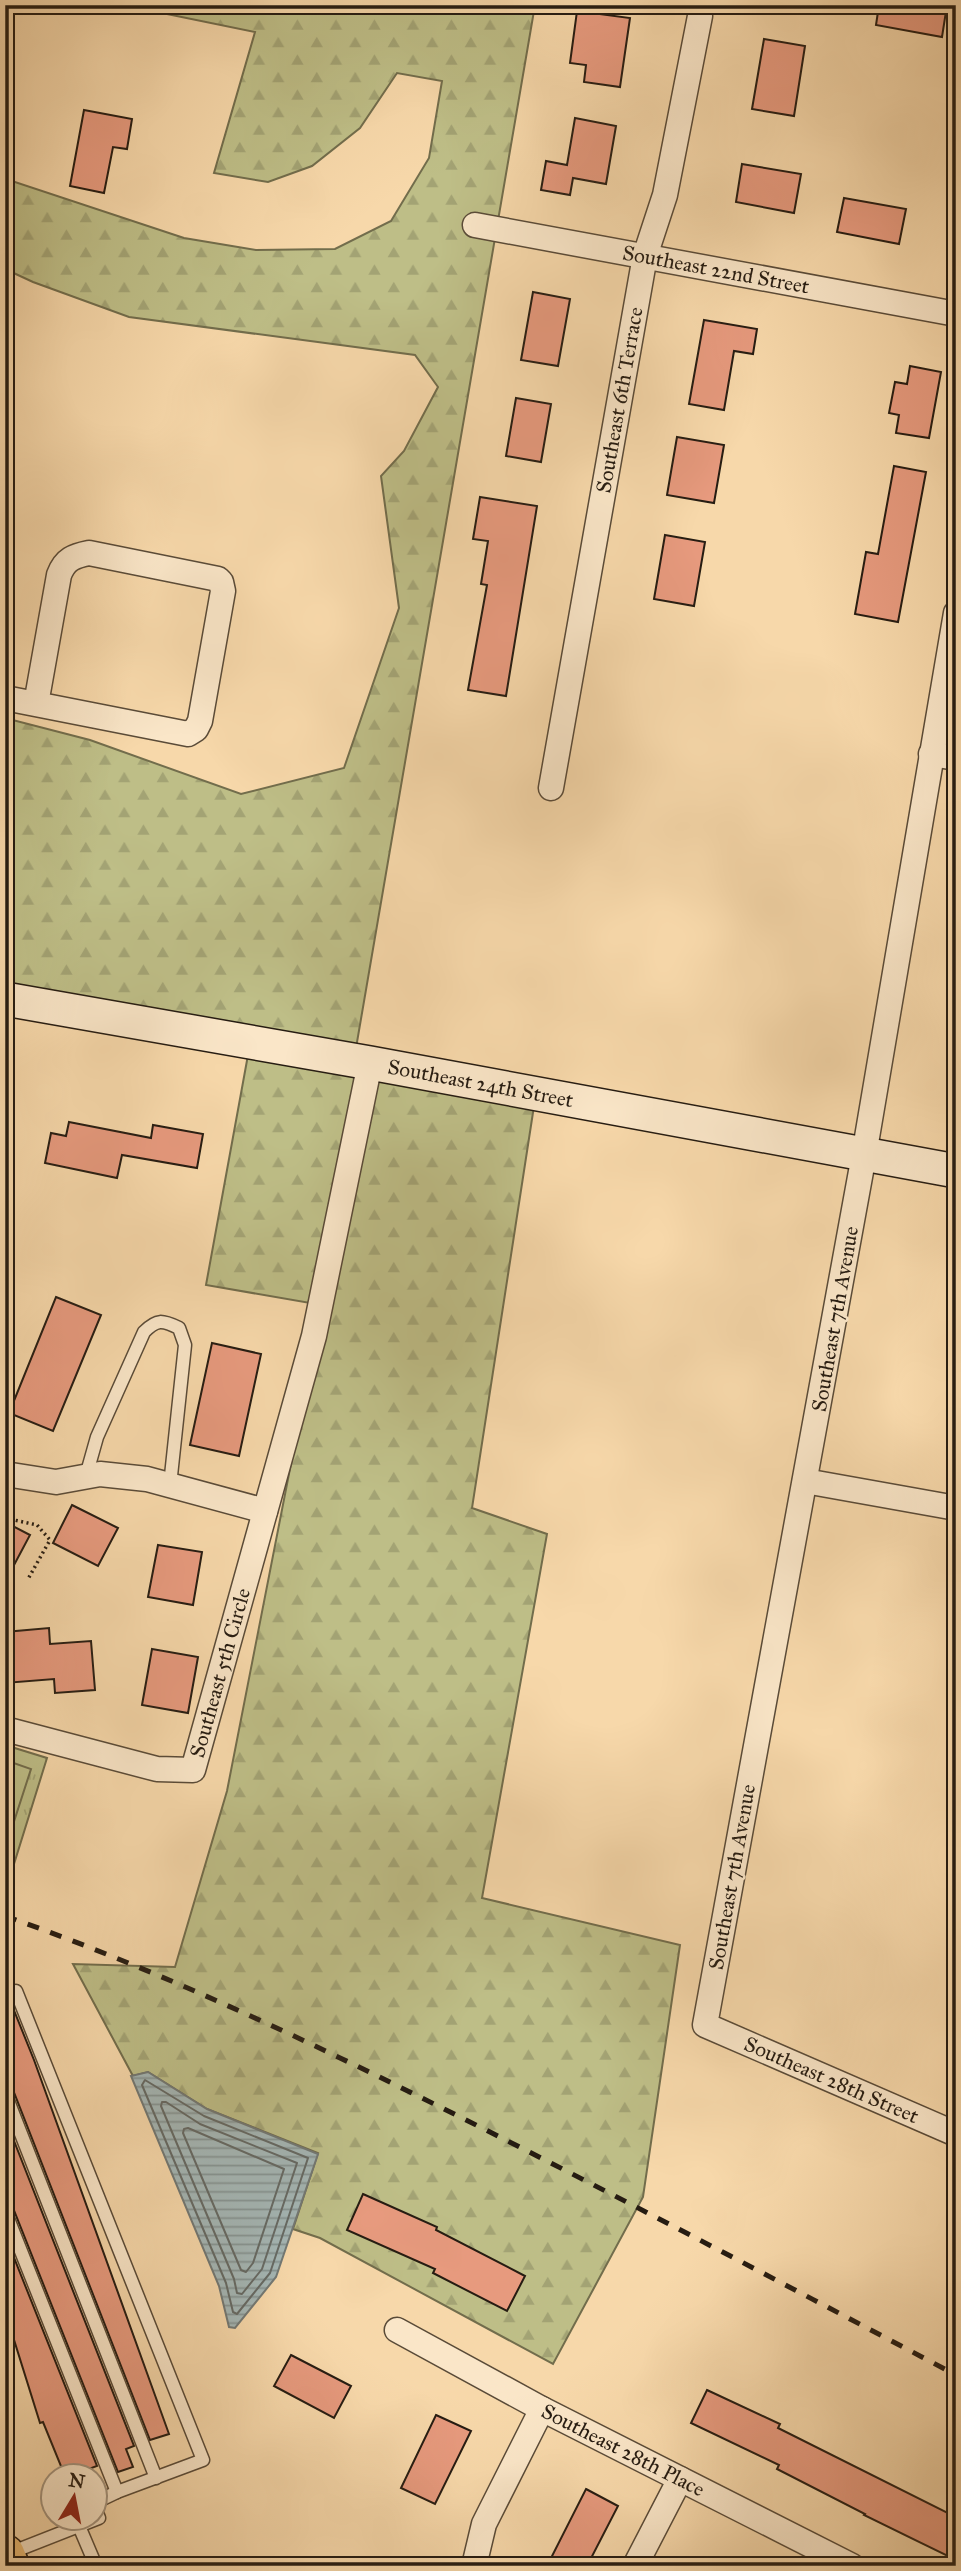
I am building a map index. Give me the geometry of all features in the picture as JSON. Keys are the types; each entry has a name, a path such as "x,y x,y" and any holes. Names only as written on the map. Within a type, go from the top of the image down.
{"highway":[{"path":"5,2554 10,2566"}],"street":[{"name":"Southeast 6th Terrace","path":"551,788 645,256 665,195 700,16"},
{"name":"Southeast 22nd Street","path":"475,225 956,314"},
{"path":"5,698 188,734 196,729 200,721 223,591 221,582 218,579 89,553 71,557 59,575 36,704"},
{"name":"Southeast 7th Avenue","path":"705,2025 864,1155 944,756 956,613"},
{"name":"Southeast 24th Street","path":"5,999 956,1171"},
{"name":"Southeast 5th Circle","path":"5,1729 157,1769 193,1770 314,1336 370,1063"},
{"path":"5,1474 56,1482 100,1474 146,1479 265,1511"},
{"path":"806,1481 956,1508"},
{"name":"Southeast 28th Street","path":"705,2025 956,2134"},
{"name":"Southeast 28th Place","path":"397,2330 542,2409 852,2566"},
{"path":"474,2566 484,2524 542,2409"},
{"path":"635,2566 680,2479"}],"lane":[{"path":"86,1476 97,1437 144,1332 155,1321 164,1320 179,1328 185,1345 170,1485"},
{"path":"5,1996 16,1992 203,2460 108,2497"},
{"path":"5,2093 156,2478"},
{"path":"5,2211 117,2492"},
{"path":"5,2554 63,2532"},
{"path":"82,2532 96,2566"}],"path":[{"path":"5,1518 37,1525 50,1540 28,1579"}],"green space":[{"path":"123,5 535,5 356,1048 147,1011 5,982 5,718 90,740 241,794 344,768 399,608 381,476 404,451 438,387 415,355 129,317 5,269 5,182 12,181 184,238 256,250 335,249 391,221 429,158 442,81 397,73 360,128 312,166 268,182 214,173 255,32"},
{"path":"248,1055 534,1106 472,1508 547,1534 482,1898 680,1945 643,2197 553,2364 320,2238 293,2229 318,2153 207,2109 148,2072 133,2076 73,1964 175,1967 227,1791 322,1305 206,1285"},
{"path":"5,1745 47,1758 14,1864 5,1861"},
{"path":"5,1760 31,1769 7,1843 5,1842"}],"water":[{"path":"148,2072 207,2109 318,2154 276,2277 235,2328 229,2327 219,2286 131,2076"}],"building":[{"path":"879,5 947,5 942,37 876,25"},
{"path":"577,11 630,18 620,87 584,82 586,65 570,63"},
{"path":"764,39 805,46 794,116 752,109"},
{"path":"84,110 132,119 127,149 113,147 104,193 70,186"},
{"path":"575,118 616,126 606,184 573,178 570,195 541,190 546,161 567,165"},
{"path":"742,164 801,174 794,213 736,202"},
{"path":"844,198 906,209 899,244 837,232"},
{"path":"533,292 570,299 558,366 521,360"},
{"path":"704,320 757,329 753,354 734,351 724,410 689,404"},
{"path":"910,366 941,372 929,438 896,433 899,415 889,413 895,382 907,384"},
{"path":"516,398 551,404 541,462 506,456"},
{"path":"677,437 724,445 714,503 667,495"},
{"path":"894,466 926,472 898,622 855,614 866,552 878,554"},
{"path":"480,497 537,506 506,696 468,690 487,585 481,584 488,541 473,539"},
{"path":"665,535 705,542 694,606 654,599"},
{"path":"69,1122 151,1138 153,1125 203,1134 197,1168 122,1155 117,1178 45,1163 51,1133 66,1136"},
{"path":"56,1297 101,1315 53,1431 9,1413"},
{"path":"212,1343 261,1354 239,1456 190,1445"},
{"path":"72,1505 118,1528 98,1566 53,1543"},
{"path":"5,1522 30,1535 5,1582"},
{"path":"158,1545 202,1552 193,1605 148,1597"},
{"path":"49,1628 50,1644 91,1641 95,1690 55,1693 54,1679 5,1683 5,1632"},
{"path":"152,1649 198,1657 188,1713 142,1705"},
{"path":"11,2003 169,2434 150,2440 13,2090 5,2084 5,2005"},
{"path":"5,2118 134,2446 126,2449 133,2467 118,2472 13,2208 5,2202"},
{"path":"363,2194 437,2227 436,2230 525,2276 507,2311 433,2273 435,2269 347,2230"},
{"path":"5,2235 95,2462 59,2462 43,2422 40,2423 5,2311"},
{"path":"291,2355 351,2386 334,2418 274,2386"},
{"path":"707,2390 780,2424 778,2428 956,2517 956,2560 777,2469 779,2465 691,2423"},
{"path":"436,2415 471,2431 435,2504 401,2488"},
{"path":"586,2489 618,2506 587,2566 547,2566"}],"railway":[{"path":"5,1916 190,1989 371,2073 607,2192 956,2375"}]}
